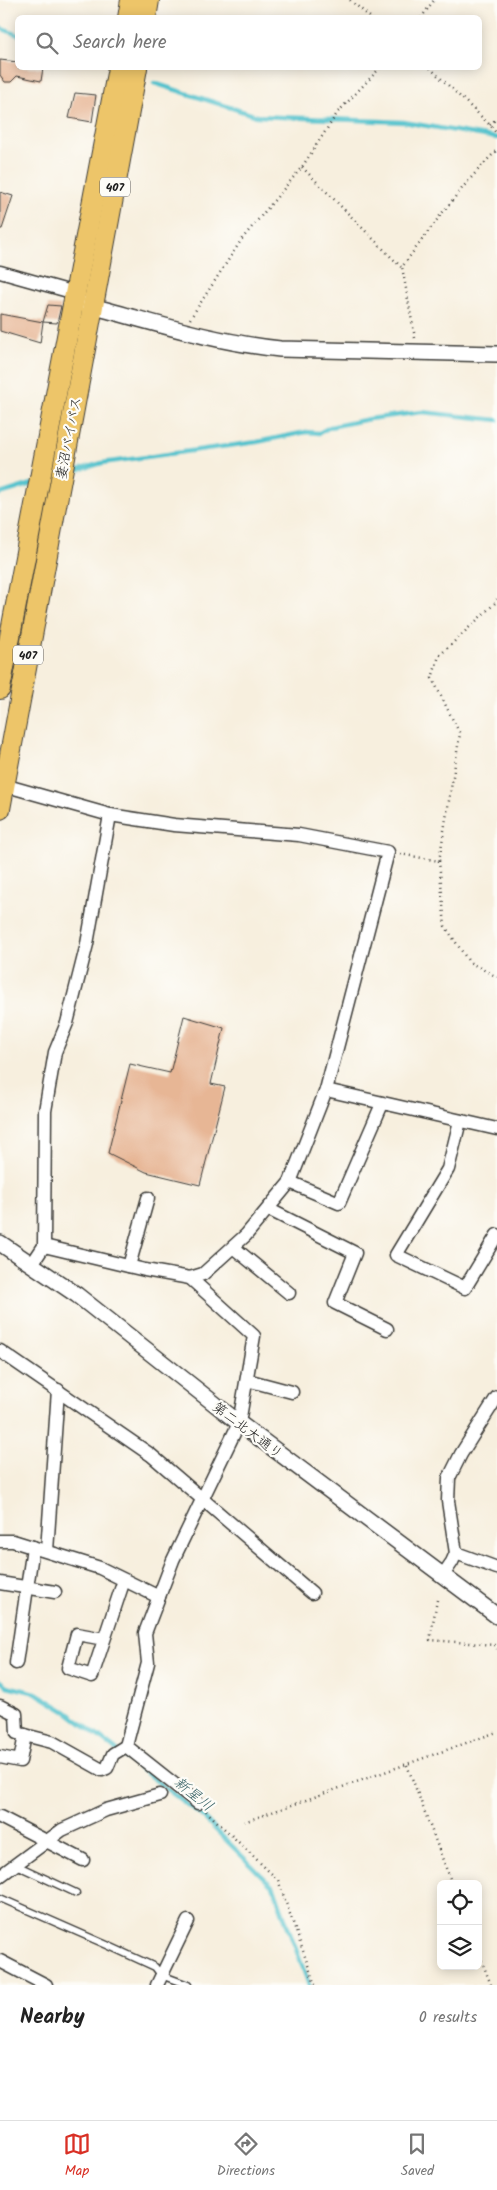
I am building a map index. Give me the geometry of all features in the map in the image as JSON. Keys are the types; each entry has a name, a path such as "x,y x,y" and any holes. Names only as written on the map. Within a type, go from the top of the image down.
{"highway":[{"path":"128,15 131,0"},
{"path":"146,15 149,0"},
{"name":"妻沼バイパス","path":"0,809 2,785 79,378 84,304 118,70"},
{"name":"妻沼バイパス","path":"0,689 59,382 84,304 137,70"}],"street":[{"path":"0,272 68,291 84,304 221,341 280,349 497,354"},
{"path":"2,785 110,814 174,825 300,835 388,852 326,1090 290,1182 246,1235 203,1274 190,1278 44,1246"},
{"path":"32,1264 44,1246 45,1111 55,1052 67,1023 88,944 110,814"},
{"path":"326,1090 497,1129"},
{"path":"290,1182 339,1203 382,1104"},
{"path":"460,1121 448,1169 396,1255 465,1288 497,1235"},
{"path":"129,1266 148,1198"},
{"path":"268,1209 355,1253 335,1303 387,1329"},
{"name":"第二北大通り","path":"0,1243 77,1295 239,1423 497,1616"},
{"path":"232,1247 289,1293"},
{"path":"0,1706 16,1714 17,1733 52,1742 102,1770 107,1768 113,1754 125,1746 148,1663 145,1633 173,1560 239,1423 254,1336 190,1278"},
{"path":"0,1351 151,1455 312,1593"},
{"path":"247,1380 292,1392"},
{"path":"47,1551 58,1390"},
{"path":"443,1575 456,1553 448,1501 449,1478 461,1454 497,1397"},
{"path":"0,1541 13,1541 100,1568 159,1598"},
{"path":"16,1663 33,1547"},
{"path":"456,1553 497,1568"},
{"path":"104,1639 124,1580"},
{"path":"0,1583 55,1592"},
{"path":"0,1757 20,1761 25,1735"},
{"path":"125,1746 198,1804"},
{"path":"0,1876 62,1830 106,1810 160,1795"},
{"path":"0,1817 83,1860"},
{"path":"159,1980 188,1921"},
{"path":"0,1961 46,1985"}],"lane":[{"path":"16,1865 76,1892"},
{"path":"0,1898 155,1967 159,1980 188,1985"}],"path":[{"path":"350,0 368,15"},
{"path":"423,15 434,0"},
{"path":"183,332 242,239 302,167 337,114 378,70"},
{"path":"432,70 497,134"},
{"path":"490,125 497,118"},
{"path":"402,267 444,209 476,170 497,150"},
{"path":"302,167 402,267 418,353"},
{"path":"497,599 439,656 432,678 460,734 439,861 445,926 469,962 497,977"},
{"path":"388,852 439,861"},
{"path":"437,1600 430,1640 495,1645 497,1649"},
{"path":"244,1822 497,1732"},
{"path":"407,1765 450,1880"},
{"path":"198,1804 278,1880 315,1985"},
{"path":"482,1962 491,1985"}],"building":[{"path":"0,60 15,62 15,70 43,70 41,81 17,76 11,82 5,82 0,75"},
{"path":"75,93 96,95 92,122 69,118"},
{"path":"0,192 13,196 2,229 0,229"},
{"path":"48,305 61,306 57,323 43,322"},
{"path":"0,314 43,322 40,343 0,331"},
{"path":"184,1016 224,1028 211,1084 225,1087 200,1185 146,1172 108,1153 130,1064 170,1073"}],"waterway":[{"path":"0,28 15,34"},
{"path":"154,83 257,116 404,122 497,138"},
{"path":"68,473 102,463 257,442 306,432 319,433 330,427 369,419 422,412 497,420"},
{"path":"0,494 32,484"},
{"name":"新星川","path":"0,1681 7,1686 36,1693 67,1712 203,1817 274,1888 309,1985"}]}
